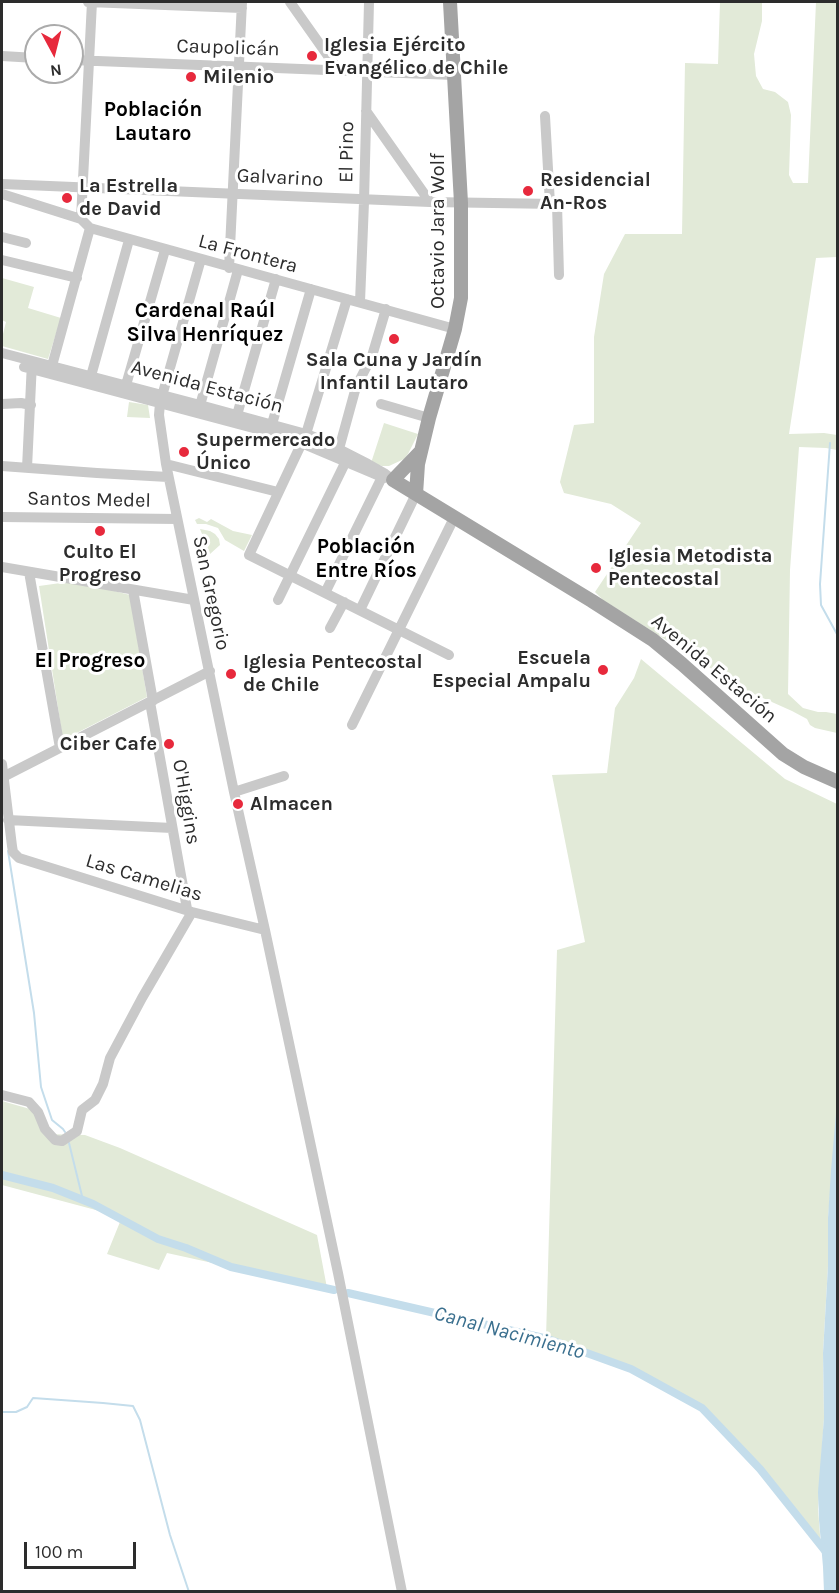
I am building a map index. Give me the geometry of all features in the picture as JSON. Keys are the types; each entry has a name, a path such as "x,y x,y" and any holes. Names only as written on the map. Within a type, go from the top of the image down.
{"main road":[{"name":"Octavio Jara Wolf","path":"416,494 421,451 455,329 461,298 461,203 450,2"},
{"path":"386,477 421,451"},
{"name":"Avenida Estación","path":"386,477 653,640 682,663 783,754 831,779"}],"street":[{"path":"81,219 90,2 242,5 233,194 233,269 199,409"},
{"path":"290,2 338,70"},
{"name":"El Pino","path":"360,302 369,2"},
{"path":"2,56 24,57"},
{"name":"Caupolicán","path":"84,61 454,75"},
{"path":"366,110 430,202"},
{"path":"545,116 559,274"},
{"name":"Galvarino","path":"2,184 364,200 553,204"},
{"name":"La Frontera","path":"2,194 81,219 90,228 129,240 455,329"},
{"path":"51,371 90,228"},
{"path":"2,237 26,243"},
{"path":"91,376 129,240"},
{"path":"126,386 165,250"},
{"path":"2,260 77,278"},
{"name":"San Gregorio","path":"201,260 161,399 159,415 166,464 338,1273 402,1592"},
{"path":"237,415 276,279"},
{"path":"272,424 311,289"},
{"path":"347,299 304,439 249,555 449,655"},
{"path":"278,600 344,455 356,387 372,356 386,309"},
{"name":"Avenida Estación","path":"2,353 51,371 199,409 287,437 304,439 344,455"},
{"name":"Avenida Estación","path":"2,361 31,365"},
{"path":"27,468 31,365"},
{"name":"Avenida Estación","path":"51,371 91,376 161,399"},
{"path":"2,404 31,405"},
{"path":"381,404 429,418"},
{"name":"Avenida Estación","path":"199,409 272,424 344,455 386,477"},
{"path":"166,464 278,492"},
{"path":"2,466 168,477"},
{"path":"325,593 386,477"},
{"path":"360,610 416,494"},
{"name":"Santos Medel","path":"2,517 177,519"},
{"path":"352,725 454,518"},
{"path":"2,567 194,600"},
{"path":"29,572 60,748"},
{"name":"O'Higgins","path":"133,590 172,828 190,910"},
{"path":"330,628 344,602"},
{"path":"3,777 210,670"},
{"path":"2,764 8,820 172,828"},
{"path":"234,792 284,776"},
{"name":"Las Camelias","path":"8,820 15,855 25,861 265,930"},
{"path":"2,1095 29,1102 38,1112 45,1129 55,1140 62,1141 77,1131 82,1110 95,1100 103,1084 110,1058 190,910"}],"green space":[{"path":"720,2 762,2 762,21 754,54 756,76 763,89 775,92 788,102 791,115 789,175 793,183 808,183 816,2 837,2 837,257 816,258 789,434 837,435 837,450 799,447 790,570 788,694 803,708 837,714 837,733 815,728 807,719 745,690 603,600 595,592 641,523 611,504 564,493 560,482 574,425 594,423 594,337 604,274 625,234 682,234 685,63 718,64"},
{"path":"2,278 34,287 28,308 61,318 48,359 2,346 6,322 2,320"},
{"path":"129,402 148,405 150,418 127,417"},
{"path":"384,423 418,434 404,459 389,466 371,463"},
{"path":"199,518 207,522 211,519 233,531 252,535 244,551 225,540 218,528 197,524 195,520"},
{"path":"200,529 210,531 219,539 220,545 210,554"},
{"path":"75,581 130,595 147,697 63,740 39,586"},
{"path":"641,659 785,779 837,804 838,1102 828,1218 823,1353 824,1418 818,1509 821,1548 760,1469 702,1408 631,1369 546,1338 557,950 585,942 552,775 607,773 615,708 634,678"},
{"path":"2,1101 30,1109 44,1134 85,1135 120,1148 317,1235 327,1288 167,1253 159,1270 107,1254 122,1217 2,1185"}],"water":[{"path":"837,1102 838,1591 824,1592 818,1492 824,1418 823,1353 828,1218"}],"waterway":[{"path":"830,443 820,584 821,605 838,636"},
{"path":"8,851 34,1013 41,1087 52,1120 65,1132"},
{"path":"69,1143 83,1200"},
{"name":"Canal Nacimiento","path":"2,1175 53,1188 93,1204 158,1239 231,1267 334,1290"},
{"name":"Canal Nacimiento","path":"348,1293 548,1339 631,1369 702,1408 760,1469 838,1567"},
{"path":"2,1412 16,1412 27,1407 33,1398 133,1406 140,1420 170,1535 189,1592"}],"place":[{"name":"Iglesia Ejército Evangélico de Chile","path":"312,56"},
{"name":"Milenio","path":"191,77"},
{"name":"Residencial An-Ros","path":"528,191"},
{"name":"La Estrella de David","path":"67,198"},
{"name":"Sala Cuna y Jardín Infantil Lautaro","path":"394,339"},
{"name":"Supermercado Único","path":"184,452"},
{"name":"Culto El Progreso","path":"100,531"},
{"name":"Iglesia Metodista Pentecostal","path":"596,568"},
{"name":"Escuela Especial Ampalu","path":"603,670"},
{"name":"Iglesia Pentecostal de Chile","path":"231,674"},
{"name":"Ciber Cafe","path":"169,744"},
{"name":"Almacen","path":"238,804"}],"district":[{"name":"Población Lautaro","path":"153,122"},
{"name":"Cardenal Raúl Silva Henríquez","path":"205,323"},
{"name":"Población Entre Ríos","path":"366,559"},
{"name":"El Progreso","path":"90,661"}]}
